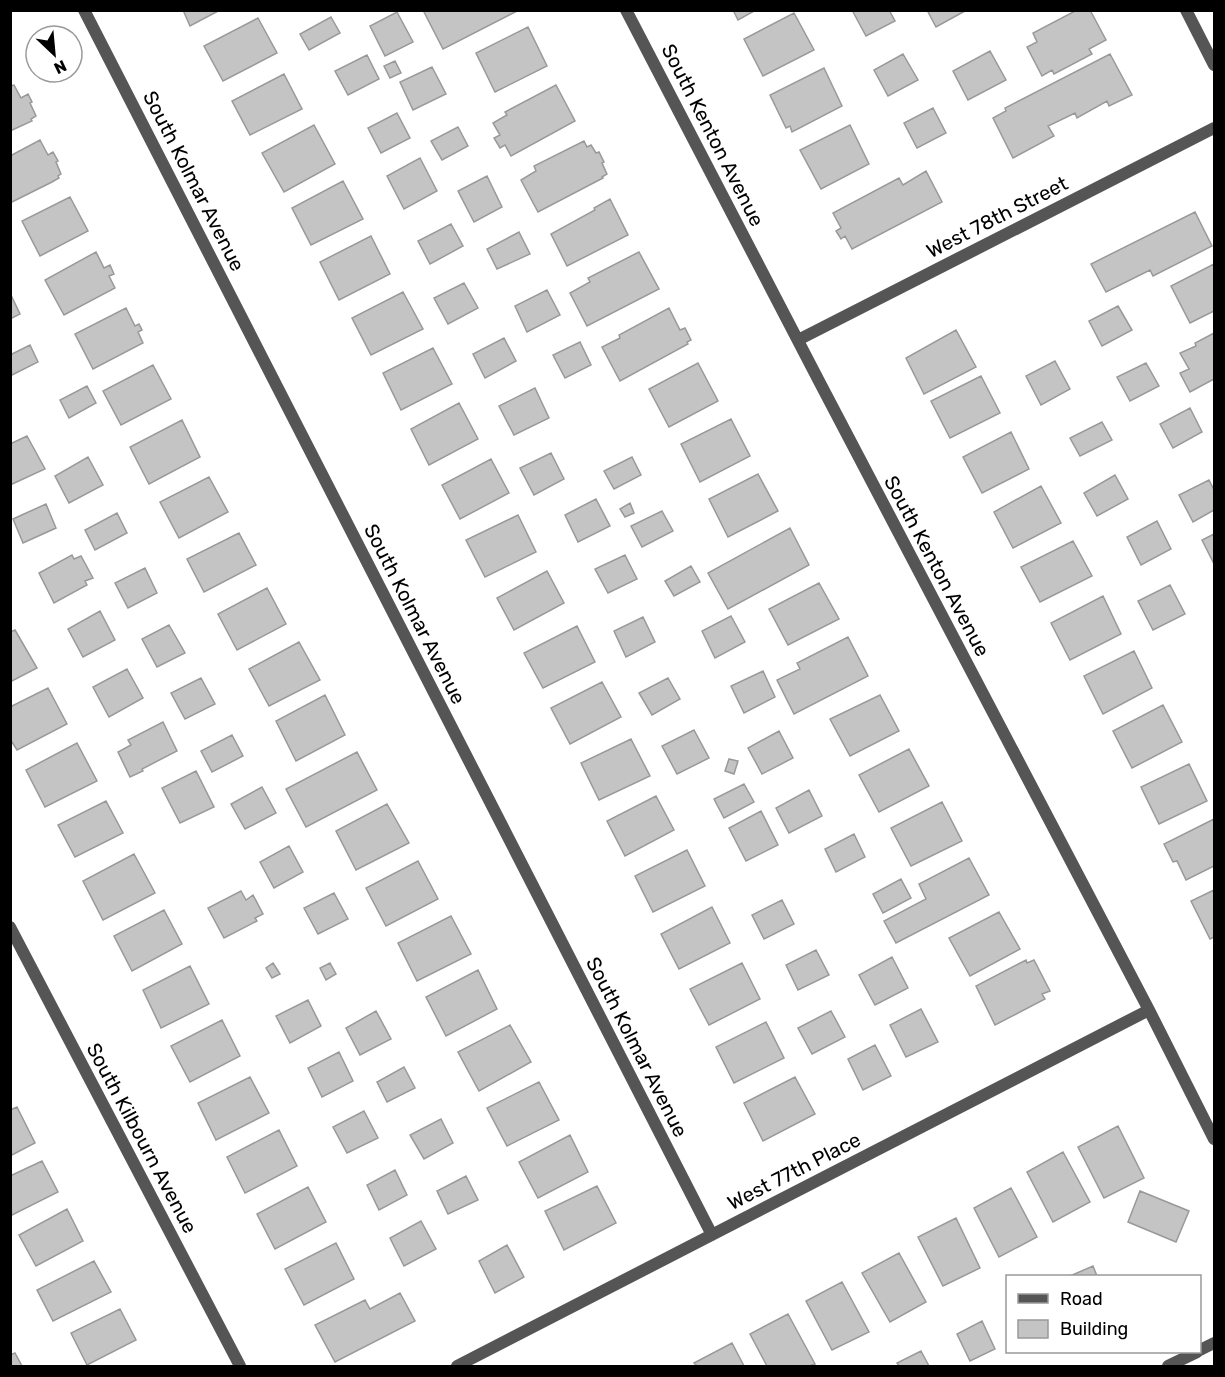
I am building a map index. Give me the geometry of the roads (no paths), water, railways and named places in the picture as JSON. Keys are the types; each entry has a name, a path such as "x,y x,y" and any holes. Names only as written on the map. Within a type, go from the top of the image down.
{"street":[{"name":"South Kolmar Avenue","path":"84,10 712,1235"},
{"name":"South Kenton Avenue","path":"626,10 1215,1138"},
{"path":"1186,10 1215,65"},
{"name":"West 78th Street","path":"798,340 1215,128"},
{"name":"South Kilbourn Avenue","path":"10,927 240,1366"},
{"name":"West 77th Place","path":"457,1366 1149,1010"},
{"path":"1201,1350 1215,1343"},
{"path":"1168,1366 1194,1353"}]}
